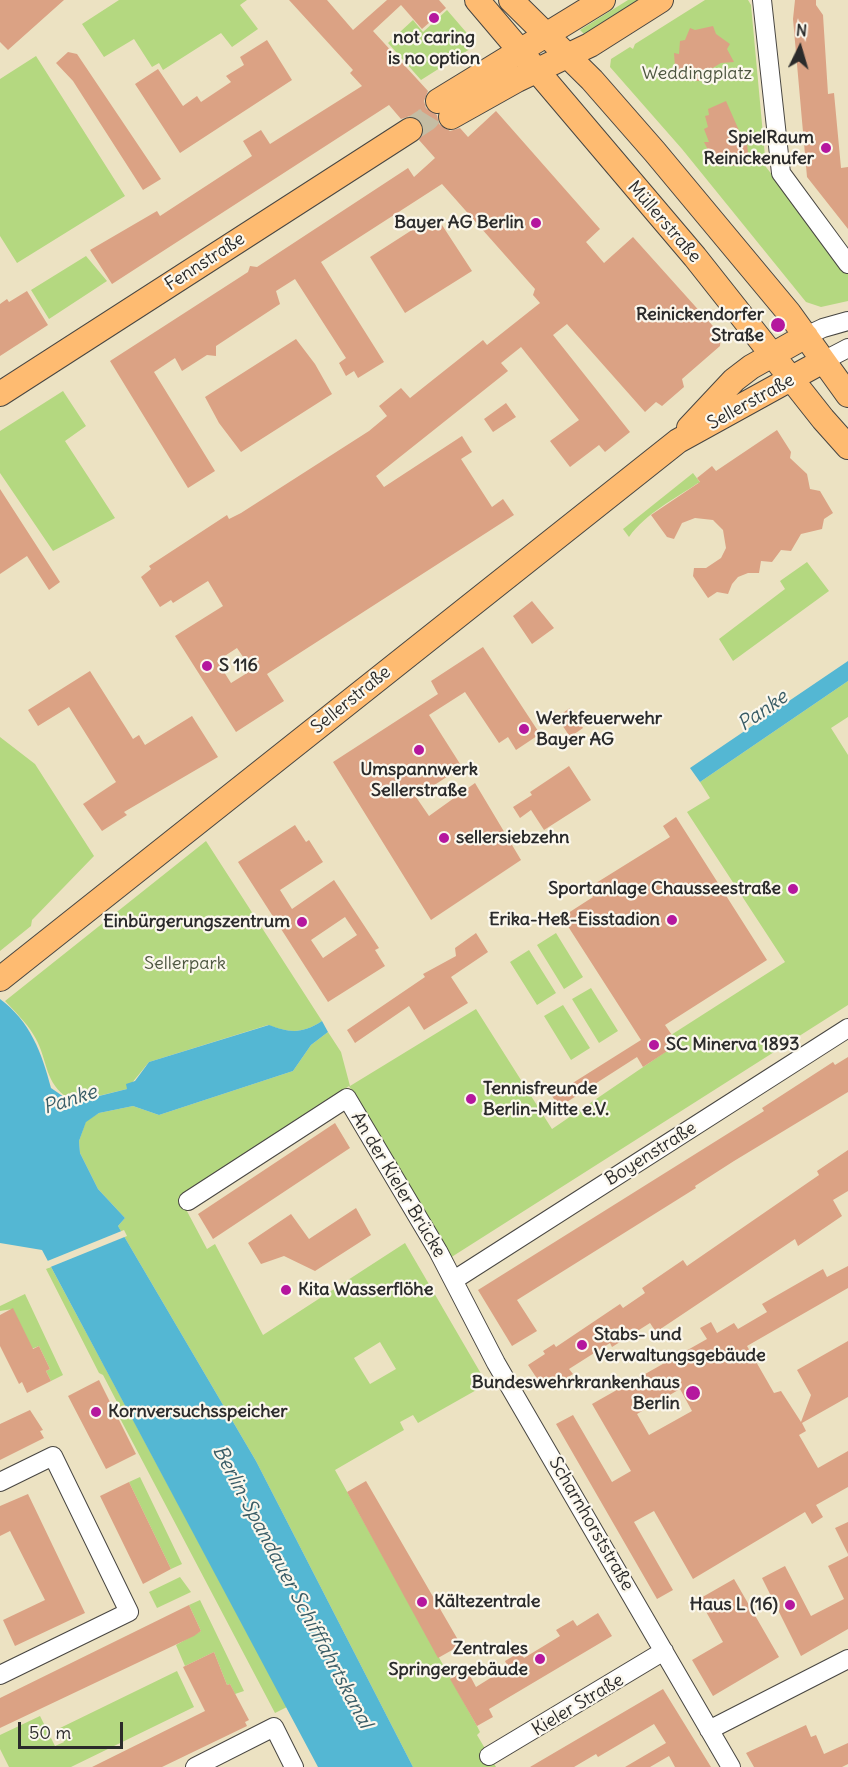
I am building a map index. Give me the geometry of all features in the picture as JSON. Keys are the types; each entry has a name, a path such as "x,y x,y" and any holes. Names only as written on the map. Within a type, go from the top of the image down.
{"main road":[{"name":"Müllerstraße","path":"477,0 695,257 848,447"},
{"name":"Müllerstraße","path":"511,0 568,56 654,152 806,336 848,395"},
{"path":"603,0 519,50 444,109 537,71 590,45 661,0"},
{"name":"Fennstraße","path":"0,394 410,130"},
{"name":"Sellerstraße","path":"0,979 678,441 734,380 806,336"},
{"name":"Sellerstraße","path":"678,441 823,361"}],"street":[{"path":"762,0 780,173 848,264"},
{"path":"806,336 823,327 848,321"},
{"path":"823,361 848,348"},
{"name":"Boyenstraße","path":"454,1280 848,1028"},
{"name":"An der Kieler Brücke","path":"188,1201 347,1098 454,1280"},
{"name":"Scharnhorststraße","path":"454,1280 474,1324 731,1767"},
{"path":"0,1482 53,1456 129,1612 0,1675"},
{"name":"Kieler Straße","path":"489,1756 664,1651"},
{"path":"709,1730 848,1659"},
{"path":"195,1767 274,1727 294,1767"}],"green space":[{"path":"119,0 247,0 240,5 258,29 232,47 221,33 163,70 159,63 152,67 134,39 104,57 82,24"},
{"path":"628,0 640,0 584,34 580,30"},
{"name":"Weddingplatz","path":"705,0 748,0 751,5 766,167 848,272 848,301 821,307 806,302 682,149 610,67 611,59 630,47 633,49 635,44"},
{"path":"447,10 472,39 470,49 421,80 388,43 413,20 423,32"},
{"path":"36,56 125,196 17,263 0,236 0,79"},
{"path":"86,256 107,281 49,319 31,290"},
{"path":"63,391 86,426 65,441 115,518 53,551 0,473 0,431"},
{"path":"693,473 702,485 698,483 661,507 629,537 623,529"},
{"path":"807,562 829,591 733,661 719,639 785,589 780,581"},
{"path":"848,681 848,717 831,728 848,755 848,1005 450,1258 349,1086 180,1198 207,1249 215,1244 263,1335 405,1243 487,1384 418,1423 413,1415 400,1422 404,1430 335,1470 477,1726 480,1732 477,1735 496,1767 413,1767 256,1461 118,1226 125,1218 98,1189 80,1153 79,1141 86,1121 99,1113 133,1106 159,1115 293,1071 311,1045 328,1032 341,1052 350,1086 476,1009 552,1129 677,1044 671,1035 785,962 687,812 710,798 700,782","holes":["380,1342 396,1369 370,1384 354,1358"]},
{"path":"0,737 35,764 94,856 32,920 31,926 0,951"},
{"name":"Sellerpark","path":"206,841 322,1021 296,1031 268,1025 149,1062 127,1089 94,1097 92,1091 65,1096 49,1075 33,1034 5,1001"},
{"path":"556,933 583,977 564,989 537,945"},
{"path":"529,950 556,993 537,1005 510,962"},
{"path":"591,988 618,1031 599,1043 572,999"},
{"path":"563,1005 590,1048 571,1060 544,1016"},
{"path":"51,1267 287,1707 275,1713 113,1405 117,1402 103,1375 99,1373 46,1269"},
{"path":"25,1294 63,1375 51,1381 46,1371 50,1369 39,1346 29,1350 13,1309 0,1311 0,1306"},
{"path":"140,1477 182,1564 171,1569 129,1482"},
{"path":"180,1577 191,1592 157,1608 149,1592"},
{"path":"200,1600 244,1691 235,1694 230,1684 227,1685 214,1652 185,1666 176,1645 201,1631 189,1605"},
{"path":"177,1671 194,1707 71,1767 9,1767 0,1749 0,1735 40,1716 55,1746 64,1742 58,1729"}],"water":[{"path":"848,661 848,681 700,782 690,768"},
{"path":"0,999 27,1028 39,1050 51,1088 64,1097 93,1093 95,1097 127,1089 126,1084 135,1081 149,1062 269,1025 283,1030 296,1031 322,1021 328,1032 311,1045 293,1071 159,1115 133,1106 99,1113 86,1122 79,1141 80,1153 98,1189 125,1218 118,1226 256,1461 413,1767 318,1767 42,1250 0,1243"}],"pier":[{"path":"124,1230 127,1236 48,1268 45,1262"}],"building":[{"path":"0,0 64,0 8,50 0,42"},
{"path":"289,0 327,0 353,30 387,0 439,0 446,8 422,29 401,5 373,31 428,91 424,101 426,108 437,115 439,124 450,131 460,128 468,137 496,111 600,229 586,242 604,263 633,237 721,335 720,346 682,379 684,387 662,406 656,402 645,412 567,324 553,335 630,432 605,452 599,445 570,467 550,441 579,420 521,347 501,363 508,371 376,476 384,487 462,436 472,452 461,459 492,507 503,499 514,515 267,674 284,701 236,732 175,636 223,606 208,581 173,603 171,600 160,607 141,577 151,569 149,566 227,515 229,519 241,513 369,431 387,416 379,406 401,388 410,398 483,340 487,345 540,303 533,295 535,289 442,184 321,262 384,362 358,378 354,371 346,376 339,363 346,358 295,279 276,291 280,304 216,346 216,356 207,355 182,371 175,358 154,372 215,471 188,488 110,361 248,272 250,266 257,267 408,168 414,177 435,158 419,140 424,130 422,122 410,116 401,119 389,105 112,284 90,250 157,211 160,216 252,156 243,141 261,130 270,144 362,86 350,73 353,70","holes":["237,648 252,670 231,683 217,661"]},
{"path":"795,0 816,0 816,5 823,15 828,94 834,93 841,168 848,167 848,229 807,177 793,19"},
{"path":"713,26 716,34 730,44 727,49 734,62 721,63 699,76 699,81 687,80 675,67 674,53 679,54 680,41 685,40 690,28 695,30"},
{"path":"267,40 292,80 180,153 135,84 158,69 183,106 197,96 201,102 231,82 226,76 244,65 240,57"},
{"path":"68,52 77,54 161,179 143,190 73,81 56,63"},
{"path":"726,101 741,135 746,133 749,164 731,166 729,160 716,166 704,142 709,142 704,129 708,127 705,116 709,115 708,109"},
{"path":"426,221 432,231 442,225 472,271 405,313 370,257"},
{"path":"27,291 48,325 0,356 0,304 7,299 9,302"},
{"path":"296,339 315,364 332,394 241,452 219,423 205,397"},
{"path":"506,403 516,417 493,432 484,419"},
{"path":"777,430 791,452 790,458 807,474 810,489 820,491 833,513 824,519 822,529 801,534 791,551 781,550 772,562 761,561 759,573 748,573 738,577 728,594 717,592 708,598 693,576 694,568 706,568 721,558 726,548 723,530 713,520 695,518 682,523 674,539 667,537 651,515 700,482 697,478 712,466 716,471"},
{"path":"0,489 60,582 49,590 27,556 0,574"},
{"path":"532,601 554,628 532,644 513,616"},
{"name":"sellersiebzehn","path":"483,647 540,734 516,750 508,737 499,743 465,692 429,715 462,767 416,797 429,816 475,783 521,860 431,920 333,762 438,694 431,681"},
{"path":"90,671 133,739 139,735 145,745 192,716 218,757 124,812 127,815 102,831 83,804 116,782 69,707 38,726 28,710"},
{"path":"570,708 583,728 570,737 557,717"},
{"path":"569,766 591,800 544,830 531,810 520,818 513,807 532,795 530,792"},
{"name":"Erika-Heß-Eisstadion","path":"676,817 767,960 665,1025 678,1044 643,1067 637,1057 559,1107 552,1096 641,1040 562,917 593,897 588,888 670,837 663,826"},
{"path":"295,825 306,842 309,840 323,862 280,890 292,909 334,880 379,948 375,950 385,966 328,1002 238,862","holes":["345,917 357,935 323,958 311,940"]},
{"path":"476,933 488,952 451,977 468,1003 424,1030 409,1006 355,1043 347,1030 425,977 423,974 456,956 455,948"},
{"path":"848,1057 848,1092 734,1161 695,1186 696,1188 517,1300 537,1331 512,1346 478,1290 764,1111 762,1108 833,1062 835,1065"},
{"path":"335,1123 350,1148 213,1239 198,1214"},
{"path":"848,1150 848,1191 833,1200 842,1216 798,1246 795,1239 656,1332 650,1323 612,1347 610,1343 569,1369 573,1374 562,1381 559,1375 542,1386 528,1365 545,1354 543,1351 554,1344 556,1347 620,1304 623,1308 645,1293 642,1288 683,1260 687,1266 819,1175 817,1171"},
{"path":"356,1208 371,1235 315,1271 284,1256 261,1264 248,1243 291,1214 309,1239"},
{"path":"848,1266 848,1288 747,1346 774,1393 781,1391 801,1422 811,1395 797,1370 848,1341 848,1397 802,1423 806,1431 799,1435 818,1468 848,1451 848,1487 816,1505 823,1517 812,1524 805,1512 693,1579 654,1511 634,1522 673,1590 657,1599 556,1424 573,1415 612,1482 631,1471 592,1404 707,1339 700,1328 711,1322 717,1333 734,1323 738,1329 767,1312 762,1304 823,1269 827,1277","holes":["680,1389 692,1411 649,1435 637,1414"]},
{"path":"13,1308 33,1349 39,1346 50,1369 46,1371 51,1381 27,1393 22,1382 19,1384 0,1346 0,1315"},
{"name":"Kornversuchsspeicher","path":"99,1380 136,1454 106,1469 68,1396"},
{"path":"30,1410 43,1430 40,1431 44,1438 0,1460 0,1424"},
{"name":"Kältezentrale","path":"366,1481 461,1645 438,1658 347,1492"},
{"path":"129,1482 171,1569 143,1584 100,1496"},
{"path":"28,1494 85,1613 15,1646 3,1620 45,1600 10,1531 0,1536 0,1506"},
{"path":"848,1522 848,1554 835,1528"},
{"name":"Haus L (16)","path":"848,1556 848,1629 801,1656 762,1578 785,1566 811,1616 844,1599 828,1566"},
{"path":"734,1579 779,1657 713,1696 692,1660 723,1642 699,1599"},
{"path":"189,1605 201,1631 194,1636 0,1728 0,1698"},
{"name":"Zentrales Springergebäude","path":"598,1613 612,1636 489,1709 493,1717 477,1726 450,1679 467,1670 476,1687 508,1667 505,1661 520,1652 524,1658 560,1636 556,1630 573,1620 577,1626"},
{"path":"214,1652 227,1685 230,1684 249,1720 245,1722 247,1726 162,1767 92,1767 205,1711 183,1667"},
{"path":"663,1689 711,1767 675,1767 669,1756 650,1767 625,1767 666,1743 654,1724 598,1757 596,1754 574,1767 530,1767"},
{"path":"806,1725 811,1737 816,1735 824,1754 848,1743 848,1764 842,1767 754,1767 746,1753"}],"tunnel":[{"path":"410,130 427,119 438,101"}],"place":[{"name":"not caring is no option","path":"434,18"},
{"name":"SpielRaum Reinickenufer","path":"826,148"},
{"name":"Bayer AG Berlin","path":"536,223"},
{"name":"Reinickendorfer Straße","path":"778,325"},
{"name":"S 116","path":"207,666"},
{"name":"Werkfeuerwehr Bayer AG","path":"524,729"},
{"name":"Umspannwerk Sellerstraße","path":"419,750"},
{"name":"sellersiebzehn","path":"444,838"},
{"name":"Sportanlage Chausseestraße","path":"793,889"},
{"name":"Erika-Heß-Eisstadion","path":"672,920"},
{"name":"Einbürgerungszentrum","path":"302,922"},
{"name":"SC Minerva 1893","path":"654,1045"},
{"name":"Tennisfreunde Berlin-Mitte e.V.","path":"471,1099"},
{"name":"Kita Wasserflöhe","path":"286,1290"},
{"name":"Stabs- und Verwaltungsgebäude","path":"582,1345"},
{"name":"Bundeswehrkrankenhaus Berlin","path":"693,1393"},
{"name":"Kornversuchsspeicher","path":"96,1412"},
{"name":"Kältezentrale","path":"422,1602"},
{"name":"Haus L (16)","path":"790,1605"},
{"name":"Zentrales Springergebäude","path":"540,1659"}],"water label":[{"name":"Panke","path":"763,711"},
{"name":"Panke","path":"70,1100"},
{"name":"Berlin-Spandauer Schifffahrtskanal","path":"292,1587"}]}
